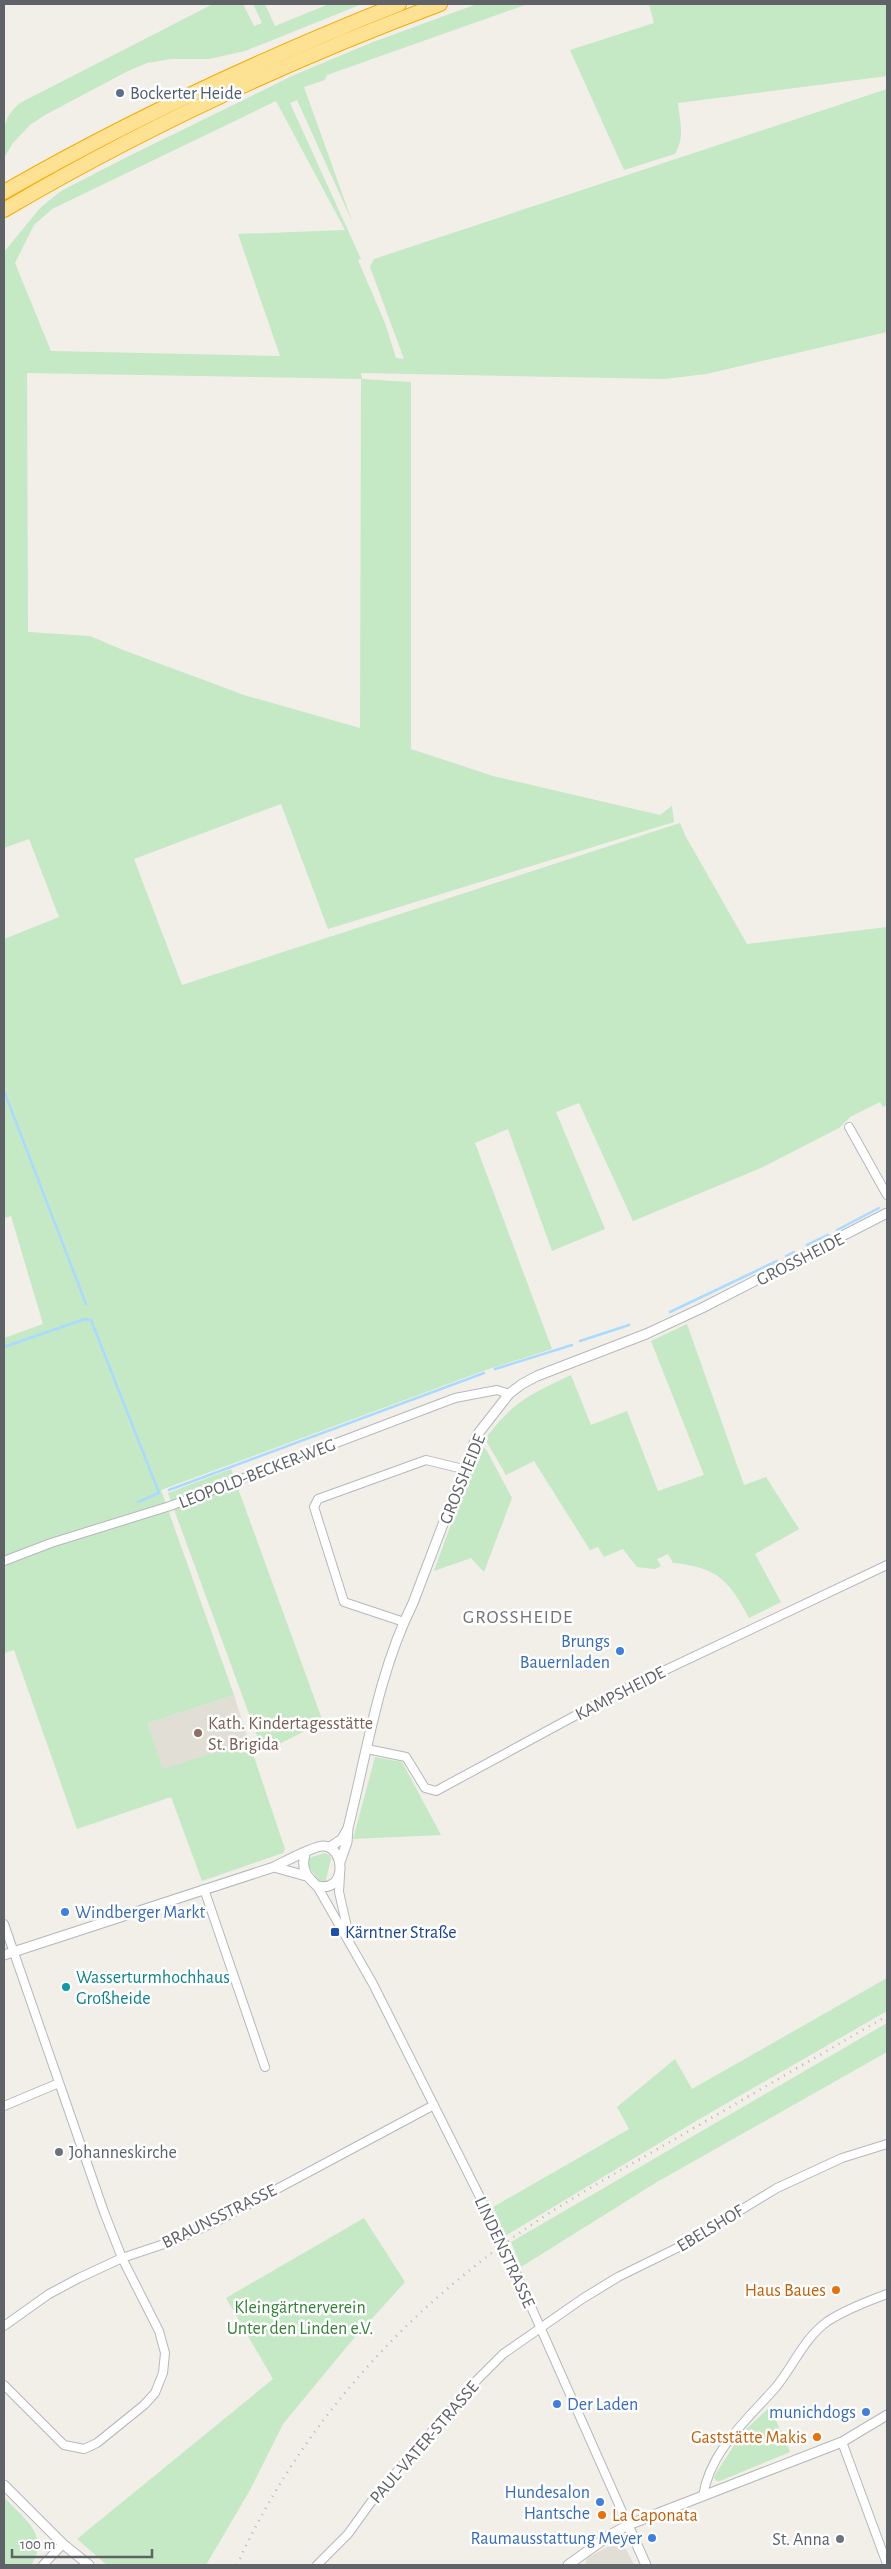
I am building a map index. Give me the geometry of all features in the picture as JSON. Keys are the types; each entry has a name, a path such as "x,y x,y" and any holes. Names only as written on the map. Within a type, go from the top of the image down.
{"highway":[{"path":"4,192 175,101 255,63 399,4"},
{"path":"4,210 121,146 181,116 335,46 440,4"}],"street":[{"path":"849,1127 887,1195"},
{"name":"GROSSHEIDE","path":"340,1862 347,1842 348,1828 368,1750 375,1710 404,1622 414,1603 477,1435 509,1394 537,1376 646,1334 702,1308 887,1213"},
{"name":"LEOPOLD-BECKER-WEG","path":"4,1561 51,1543 170,1506 455,1398 497,1390 509,1394"},
{"path":"404,1622 344,1602 314,1507 318,1499 426,1460 463,1469"},
{"name":"KAMPSHEIDE","path":"368,1750 406,1757 425,1788 436,1791 619,1692 887,1564"},
{"name":"GROSSHEIDE","path":"330,1848 342,1839 348,1828"},
{"path":"4,1955 274,1867 317,1847 330,1848 336,1853 340,1862 340,1875 331,1886 317,1886 306,1876 274,1867"},
{"path":"305,1854 303,1863 306,1876"},
{"name":"LINDENSTRASSE","path":"340,1875 342,1906 352,1945"},
{"name":"LINDENSTRASSE","path":"317,1886 352,1945 434,2105 517,2275 646,2565"},
{"path":"204,1889 265,2067"},
{"path":"4,1924 122,2258 159,2332 165,2353 163,2373 155,2393 144,2405 97,2443 84,2449 64,2445 4,2385"},
{"path":"4,2106 59,2084"},
{"name":"BRAUNSSTRASSE","path":"4,2326 49,2294 122,2258 178,2239 219,2220 434,2105"},
{"name":"EBELSHOF","path":"539,2328 611,2281 685,2244 777,2188 842,2158 887,2144"},
{"path":"703,2496 705,2479 728,2440 742,2421 777,2386 810,2338 828,2321 887,2294"},
{"name":"PAUL-VATER-STRASSE","path":"317,2565 348,2534 374,2498 477,2380 503,2354 539,2328"},
{"path":"568,2565 610,2535 628,2526 842,2442 887,2415"},
{"path":"842,2442 887,2564"},
{"path":"4,2485 63,2544 88,2565"},
{"path":"43,2565 63,2544"}],"shaded area":[{"name":"Kath. Kindertagesstätte St. Brigida","path":"234,1695 249,1742 163,1770 148,1723"},
{"path":"617,2542 624,2545 634,2565 585,2565 587,2558"}],"green space":[{"path":"213,4 243,4 254,26 262,23 253,4 265,4 275,26 329,4 362,4 245,51 209,59 171,59 147,63 128,71 45,115 30,125 13,143 4,158 4,128 6,121 20,103"},
{"path":"477,4 528,4 327,75 325,80 304,87 352,221 297,100 290,103 361,259 358,260 385,323 396,358 404,359 370,267 374,259 887,89 887,332 706,374 664,379 361,373 362,379 411,382 411,749 493,776 660,815 672,806 674,822 328,929 281,804 134,859 182,985 680,823 686,837 747,944 887,927 887,1105 883,1107 880,1102 850,1117 839,1128 761,1168 633,1221 579,1103 556,1112 605,1229 552,1251 508,1129 475,1143 552,1349 486,1370 161,1490 234,1695 148,1723 163,1769 249,1742 285,1849 283,1853 202,1881 171,1797 77,1829 14,1650 4,1653 4,1338 43,1324 11,1216 4,1218 4,939 59,917 29,839 4,848 4,252 40,208 61,191 294,75 373,42","holes":["276,101 345,230 238,234 280,356 51,351 15,263 34,225 52,209","27,373 361,379 360,728 244,695 90,636 28,632"]},
{"path":"649,4 887,4 887,76 678,103 681,135 675,154 624,170 570,50 654,23"},
{"path":"687,1324 744,1485 766,1477 799,1529 755,1554 781,1602 749,1618 728,1585 711,1572 701,1568 673,1563 668,1554 657,1559 661,1566 655,1569 637,1567 623,1549 604,1557 598,1547 590,1550 534,1461 506,1475 485,1439 495,1426 523,1400 571,1375 591,1425 627,1411 658,1491 704,1475 651,1341"},
{"path":"479,1447 486,1449 512,1498 484,1572 471,1558 434,1571"},
{"path":"231,1469 323,1722 263,1752 168,1493"},
{"path":"375,1757 402,1762 441,1835 353,1839"},
{"path":"324,1853 330,1855 331,1859 325,1884 320,1883 308,1865 309,1858"},
{"path":"887,1978 887,2011 696,2121 505,2236 493,2207 629,2129 617,2107 675,2059 692,2089"},
{"path":"887,2023 887,2052 657,2182 521,2267 511,2242"},
{"name":"Kleingärtnerverein Unter den Linden e.V.","path":"364,2218 405,2282 349,2344 283,2424 250,2490 206,2565 107,2565 77,2539 273,2379 226,2298"},
{"path":"770,2407 790,2452 717,2481 714,2478 716,2473 743,2432"},
{"path":"4,2497 26,2520 36,2536 38,2545 31,2565 4,2565"}],"waterway":[{"path":"4,1091 86,1304"},
{"path":"837,1230 879,1208"},
{"path":"807,1245 828,1235"},
{"path":"786,1256 794,1252"},
{"path":"670,1312 777,1261"},
{"path":"4,1347 85,1319 91,1320 159,1493 138,1502"},
{"path":"580,1341 629,1325"},
{"path":"495,1369 572,1345"},
{"path":"169,1490 484,1373"}],"railway":[{"path":"237,2565 282,2481 336,2404 367,2367 434,2300 493,2252 566,2202 887,2016"}],"place":[{"name":"Bockerter Heide","path":"120,93"},
{"name":"Brungs Bauernladen","path":"620,1651"},
{"name":"Kath. Kindertagesstätte St. Brigida","path":"198,1733"},
{"name":"Windberger Markt","path":"65,1912"},
{"name":"Kärntner Straße","path":"335,1932"},
{"name":"Wasserturmhochhaus Großheide","path":"66,1987"},
{"name":"Johanneskirche","path":"59,2152"},
{"name":"Haus Baues","path":"836,2290"},
{"name":"Der Laden","path":"557,2404"},
{"name":"munichdogs","path":"866,2412"},
{"name":"Gaststätte Makis","path":"817,2437"},
{"name":"Hundesalon Hantsche","path":"600,2502"},
{"name":"La Caponata","path":"602,2515"},
{"name":"Raumausstattung Meyer","path":"652,2538"},
{"name":"St. Anna","path":"840,2539"}],"district":[{"name":"GROSSHEIDE","path":"518,1616"}]}
